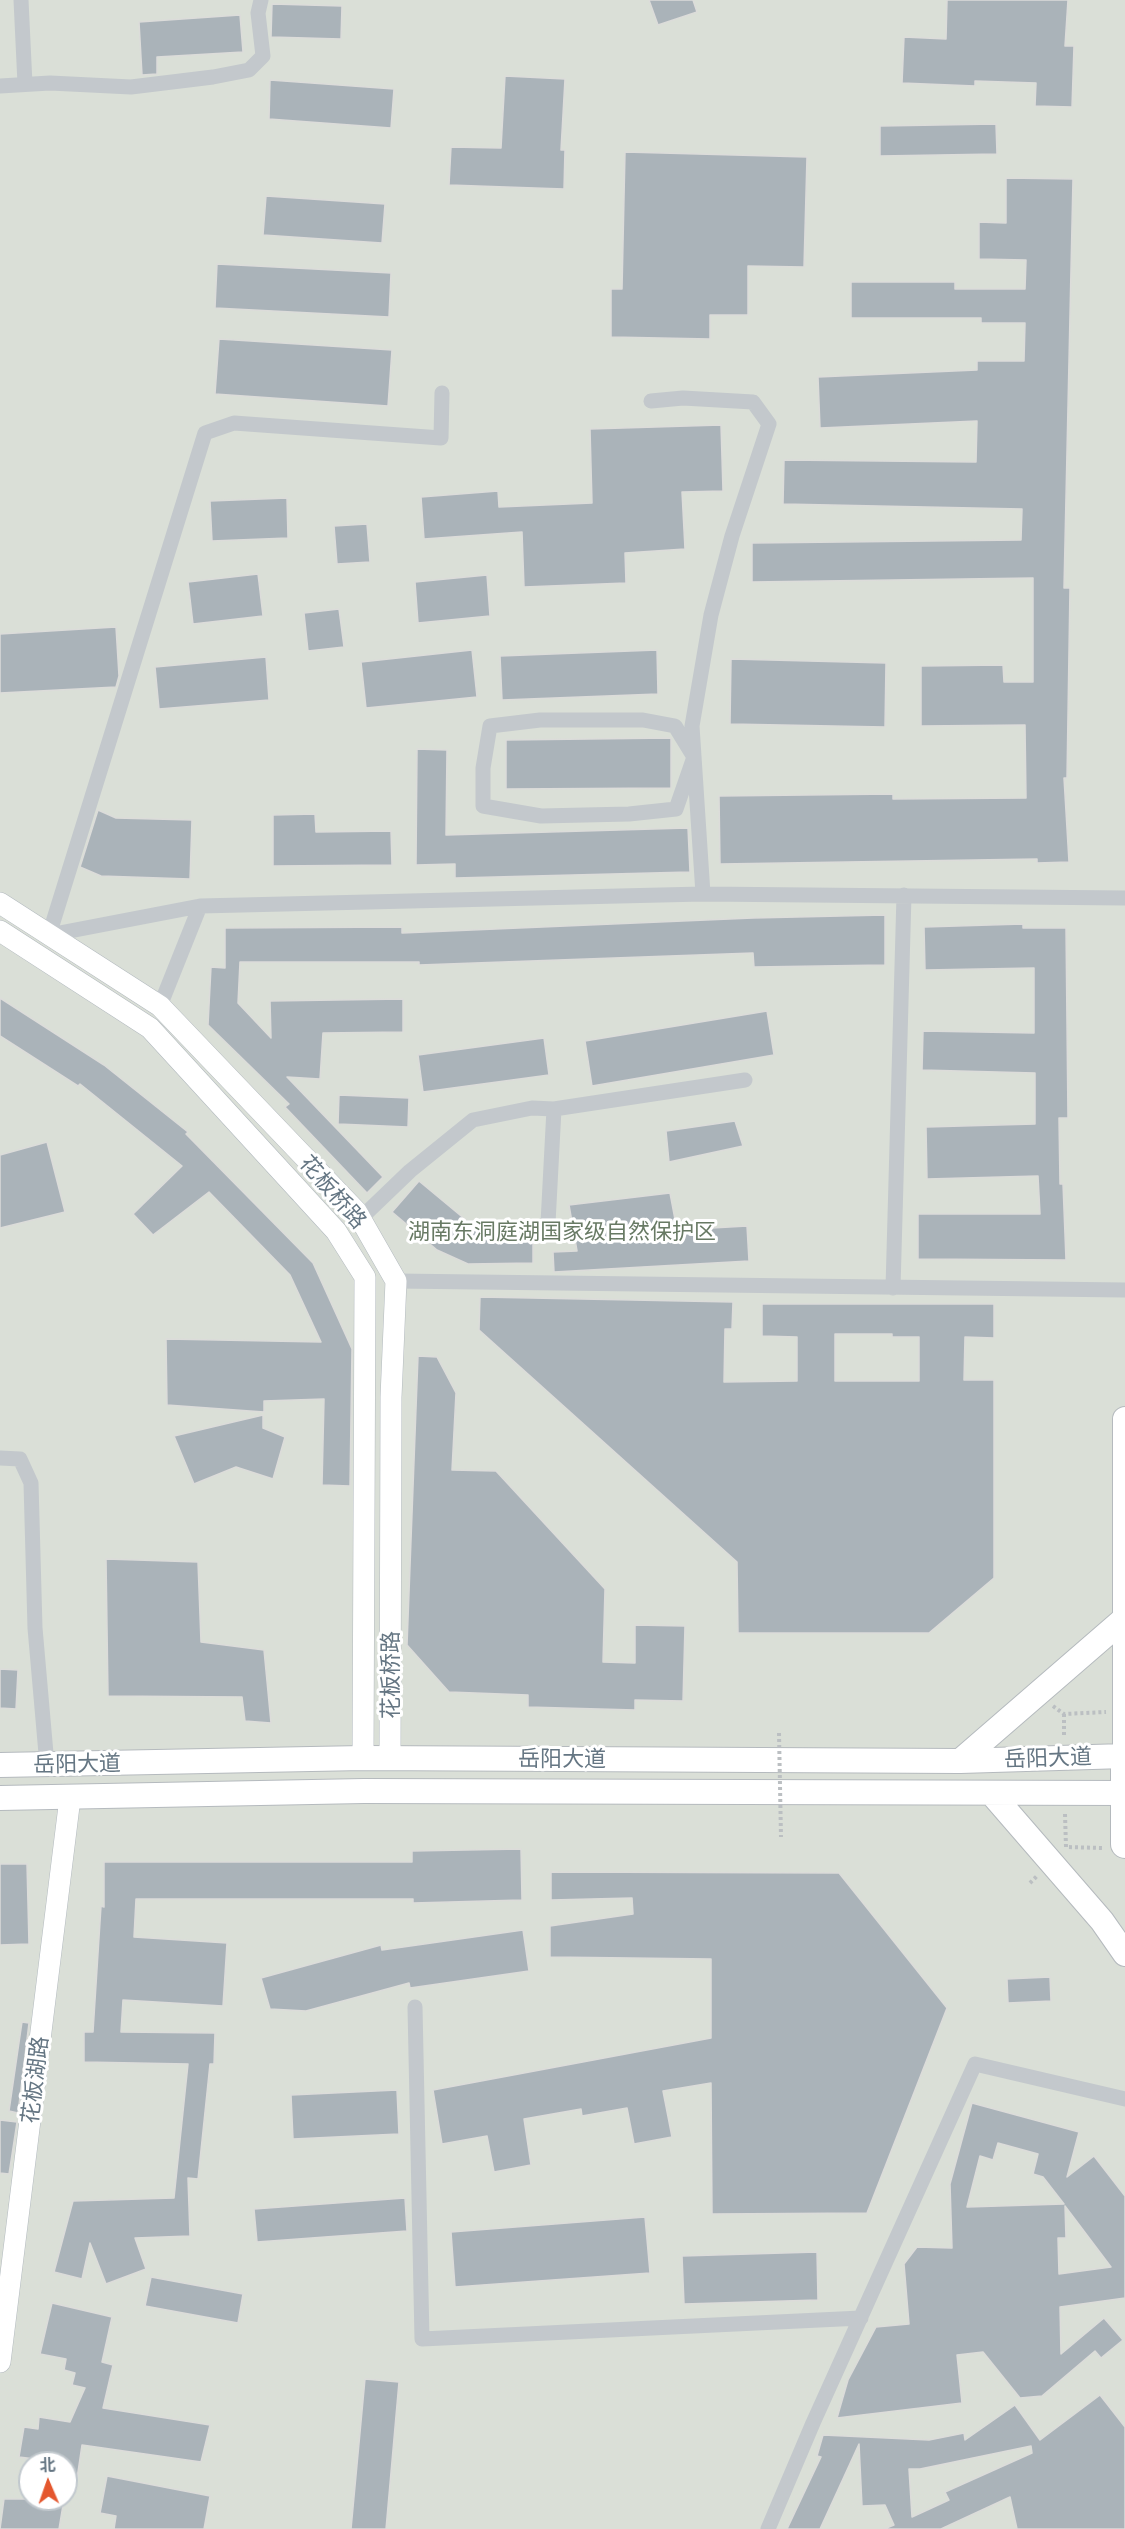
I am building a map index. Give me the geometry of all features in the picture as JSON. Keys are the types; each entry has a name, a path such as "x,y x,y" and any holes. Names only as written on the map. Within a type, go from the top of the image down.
{"highway":[{"path":"1125,1756 1125,1844"}],"main road":[{"path":"1125,1419 1125,1756"},
{"path":"960,1761 1124,1618"},
{"name":"岳阳大道","path":"0,1765 363,1758 960,1761 1125,1756"},
{"name":"岳阳大道","path":"0,1798 364,1791 1124,1793"},
{"path":"992,1794 1102,1921 1125,1954"}],"street":[{"path":"21,0 25,84"},
{"path":"0,86 25,84 131,87 249,70 263,56 258,13 261,0"},
{"path":"442,393 441,438 234,423 205,433 49,935 200,906 703,894 1125,898"},
{"path":"651,401 683,398 753,402 770,424 732,536 711,615 692,726 703,894"},
{"path":"540,720 643,720 675,726 694,757 676,809 629,814 541,816 483,806 483,768 490,726 540,720"},
{"path":"893,1288 904,895"},
{"name":"花板桥路","path":"0,903 160,1006 348,1203 360,1219 396,1281 391,1397 390,1759"},
{"path":"160,1006 200,906"},
{"name":"花板桥路","path":"0,931 150,1028 336,1231 365,1277 363,1758"},
{"path":"360,1219 410,1171 473,1120 532,1108 554,1109 745,1080"},
{"path":"548,1223 554,1109"},
{"path":"396,1281 1125,1290"},
{"path":"0,1458 20,1459 31,1483 35,1628 47,1765"},
{"name":"花板湖路","path":"0,2362 70,1798"},
{"path":"415,2007 422,2339 861,2318"},
{"path":"768,2529 975,2064 1125,2099"}],"path":[{"path":"1064,1714 1125,1711"},
{"path":"779,1733 781,1837"}],"green space":[{"name":"湖南东洞庭湖国家级自然保护区","path":"0,0 1125,0 1125,2529 0,2529"}],"building":[{"path":"649,0 693,0 697,12 658,25"},
{"path":"947,0 1068,0 1065,46 1074,46 1072,107 1035,106 1036,83 975,81 975,86 902,83 904,37 946,39"},
{"path":"272,4 342,6 341,39 271,37"},
{"path":"240,15 243,52 157,57 157,74 142,75 139,22"},
{"path":"505,76 565,79 561,150 565,150 564,189 449,185 451,147 501,148"},
{"path":"270,80 394,89 391,128 269,119"},
{"path":"996,124 997,154 880,156 880,126"},
{"path":"625,152 807,157 804,267 748,266 748,315 710,315 710,339 611,337 611,289 622,289"},
{"path":"1006,178 1073,179 1064,588 1070,588 1067,778 1064,778 1069,862 1037,863 1037,859 720,864 719,796 893,794 893,799 1026,798 1025,725 921,726 921,666 1003,665 1004,682 1033,682 1033,578 752,582 752,543 1021,540 1022,509 783,504 784,460 976,462 977,421 820,428 818,377 977,370 977,361 1024,361 1025,323 981,323 981,318 851,318 851,282 955,282 955,289 1025,289 1026,260 979,259 979,222 1006,223"},
{"path":"266,196 385,204 382,243 263,235"},
{"path":"217,264 391,273 389,317 215,308"},
{"path":"219,339 392,350 388,406 215,394"},
{"path":"721,425 723,491 682,492 685,549 625,553 626,583 524,587 522,532 424,539 421,497 498,491 499,507 592,503 590,429"},
{"path":"287,498 288,538 212,541 210,501"},
{"path":"367,524 370,562 337,564 334,526"},
{"path":"258,574 263,616 193,624 188,582"},
{"path":"487,575 490,616 418,623 415,582"},
{"path":"339,609 344,647 308,651 304,613"},
{"path":"116,627 119,676 116,687 0,693 0,634"},
{"path":"472,650 477,697 366,708 361,662"},
{"path":"657,650 658,694 502,700 500,656"},
{"path":"266,657 269,700 159,709 155,667"},
{"path":"731,659 886,663 885,727 730,724"},
{"path":"671,738 671,788 506,789 506,740"},
{"path":"417,749 447,750 446,835 688,828 690,872 455,878 455,864 416,865"},
{"path":"98,810 116,818 192,820 190,879 101,876 80,867"},
{"path":"315,814 316,832 391,831 392,865 273,866 273,815"},
{"path":"885,915 885,965 754,967 753,953 419,965 419,962 240,962 238,1003 271,1038 270,1001 403,999 403,1032 323,1033 320,1079 287,1077 383,1177 367,1193 285,1107 289,1104 208,1025 211,967 225,968 225,928 402,927 402,933 753,918"},
{"path":"1023,924 1023,928 1066,928 1068,1118 1059,1118 1060,1184 1063,1184 1066,1260 918,1259 918,1214 1040,1214 1038,1176 927,1179 926,1127 1035,1124 1035,1073 922,1070 923,1031 1034,1033 1034,968 925,970 924,927"},
{"path":"0,998 104,1065 188,1132 186,1134 313,1263 352,1349 350,1486 322,1485 324,1399 264,1401 264,1412 167,1405 166,1339 321,1342 290,1275 209,1192 153,1235 133,1214 182,1166 80,1084 78,1086 0,1036"},
{"path":"767,1011 774,1055 592,1086 585,1041"},
{"path":"544,1038 549,1075 423,1092 418,1055"},
{"path":"339,1095 409,1098 408,1127 338,1124"},
{"path":"735,1121 743,1146 669,1162 666,1131"},
{"path":"47,1142 65,1212 0,1228 0,1155"},
{"path":"419,1181 478,1230 533,1230 533,1263 468,1264 437,1250 392,1212"},
{"path":"670,1193 677,1230 747,1226 749,1261 554,1272 553,1252 577,1251 569,1205"},
{"path":"480,1297 733,1302 732,1329 725,1329 724,1382 797,1381 797,1337 762,1336 762,1304 994,1304 994,1338 965,1337 964,1380 994,1380 994,1578 929,1633 738,1633 737,1562 479,1330","holes":["835,1334 892,1334 892,1337 919,1337 919,1381 835,1381"]},
{"path":"418,1356 437,1357 456,1393 452,1470 496,1471 605,1589 603,1662 635,1663 635,1625 685,1626 683,1701 635,1700 635,1710 528,1707 528,1695 449,1692 407,1645"},
{"path":"263,1415 263,1428 285,1437 273,1479 236,1467 194,1484 174,1436"},
{"path":"106,1559 198,1562 201,1642 264,1650 271,1723 245,1721 242,1697 108,1696"},
{"path":"0,1669 18,1670 16,1709 0,1708"},
{"path":"521,1849 522,1900 413,1903 413,1899 136,1899 134,1937 227,1943 223,2006 123,2000 121,2032 215,2033 214,2064 210,2064 198,2179 188,2178 190,2236 135,2238 146,2269 106,2284 90,2243 82,2279 54,2272 73,2201 174,2198 188,2064 84,2062 84,2032 93,2032 101,1906 104,1907 104,1862 412,1862 412,1851"},
{"path":"0,1864 27,1864 29,1944 0,1945"},
{"path":"551,1872 839,1873 947,2008 867,2213 712,2214 711,2083 663,2091 672,2137 634,2144 627,2108 582,2116 581,2109 524,2119 531,2165 494,2172 487,2136 442,2144 433,2090 711,2038 711,1959 550,1957 550,1926 633,1914 632,1898 551,1900"},
{"path":"523,1930 529,1971 410,1988 409,1983 306,2011 270,2009 261,1978 381,1945 382,1950"},
{"path":"1050,1977 1051,2001 1008,2003 1007,1979"},
{"path":"22,2022 29,2023 18,2113 9,2111"},
{"path":"397,2090 399,2134 293,2139 291,2095"},
{"path":"972,2103 1079,2132 1067,2177 1094,2156 1125,2196 1125,2298 1060,2307 1061,2354 1104,2318 1123,2340 1101,2358 1095,2351 1042,2396 1020,2398 983,2352 957,2355 962,2403 837,2418 848,2380 876,2327 909,2324 904,2264 917,2247 952,2248 950,2184","holes":["998,2143 1038,2154 1033,2174 1043,2177 1064,2204 967,2207 980,2156 993,2160","1065,2206 1111,2267 1059,2274 1058,2238 1066,2238"]},
{"path":"0,2120 17,2122 9,2174 0,2173"},
{"path":"405,2198 407,2231 257,2242 254,2209"},
{"path":"645,2217 650,2273 455,2287 451,2232"},
{"path":"817,2252 818,2300 684,2304 682,2256"},
{"path":"151,2277 243,2294 238,2323 145,2306"},
{"path":"52,2303 112,2317 102,2362 113,2365 103,2408 210,2425 201,2462 82,2445 78,2472 78,2451 20,2451 24,2427 38,2429 39,2417 70,2422 85,2388 72,2385 75,2373 64,2370 66,2359 40,2354"},
{"path":"365,2379 399,2382 386,2529 351,2529"},
{"path":"1100,2395 1125,2427 1125,2529 1017,2529 1010,2497 941,2529 884,2529 894,2525 885,2505 862,2506 859,2444 820,2529 787,2529 821,2457 817,2456 823,2435 929,2440 964,2433 965,2440 1015,2405 1040,2440","holes":["1031,2446 1032,2453 945,2492 949,2500 912,2517 909,2469 920,2469"]},
{"path":"107,2476 210,2496 204,2529 114,2529 116,2516 100,2513"},
{"path":"4,2499 18,2499 18,2511 62,2511 59,2529 0,2529"}]}
